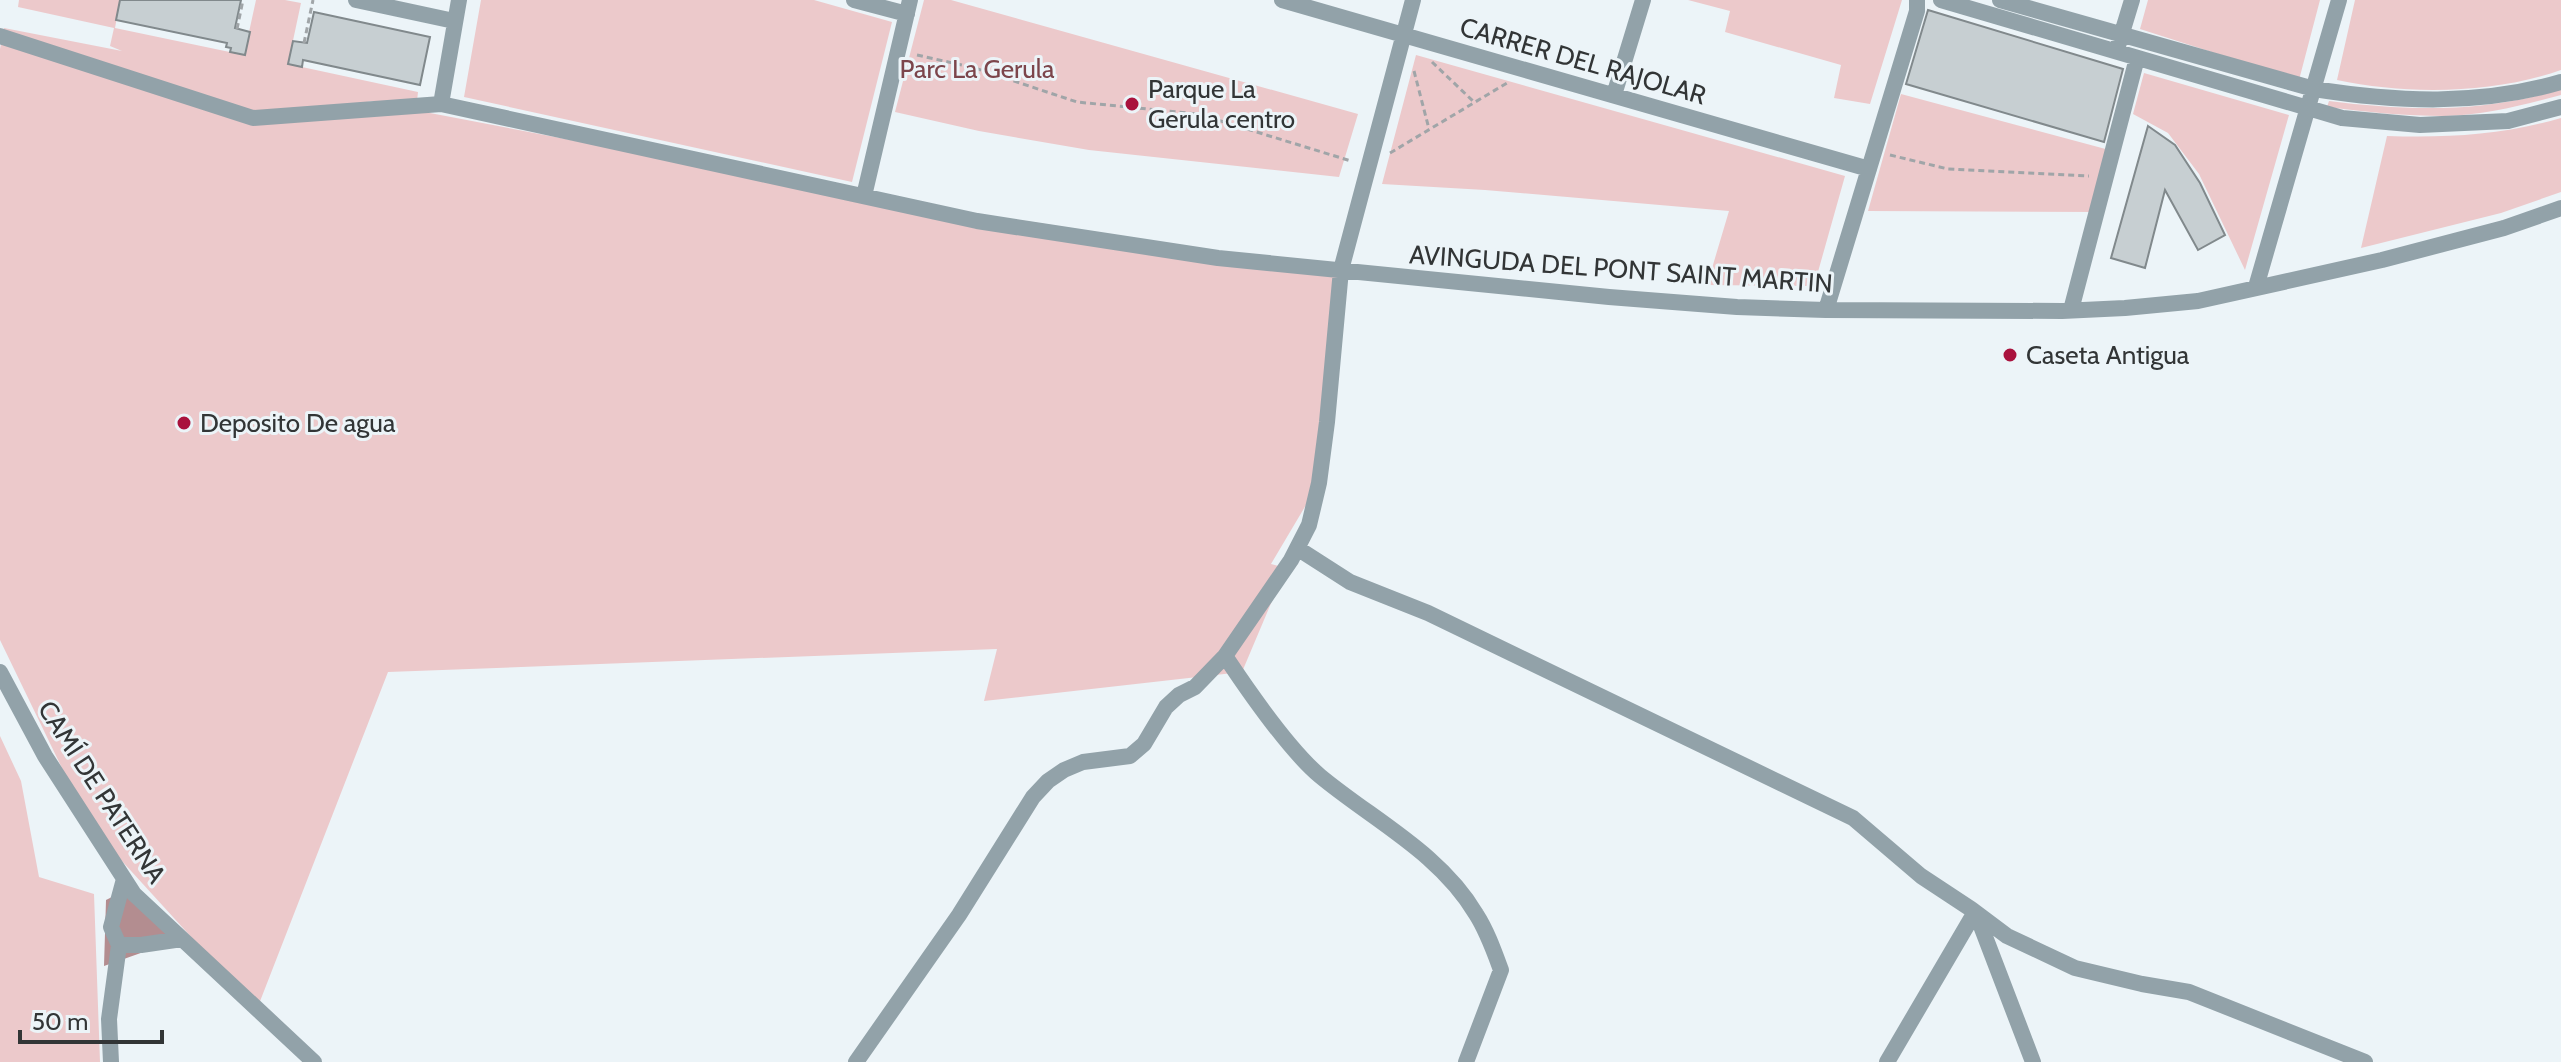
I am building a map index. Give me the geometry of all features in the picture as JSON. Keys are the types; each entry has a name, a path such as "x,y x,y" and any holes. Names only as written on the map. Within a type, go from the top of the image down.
{"street":[{"path":"356,0 454,21"},
{"path":"441,104 459,0"},
{"path":"854,0 909,7 864,196"},
{"name":"CARRER DEL RAJOLAR","path":"1282,0 1869,169"},
{"path":"856,1062 959,915 1033,797 1048,781 1083,762 1130,756 1144,744 1166,707 1179,695 1195,687 1225,656 1297,548 1309,525 1319,483 1341,270 1413,0"},
{"path":"1614,95 1643,0"},
{"path":"1826,310 1917,11 1917,0"},
{"path":"1941,0 2314,89 2406,100 2457,99 2508,94 2561,82"},
{"path":"2119,44 2132,0"},
{"path":"2256,287 2339,0"},
{"path":"2005,1 2042,6 2119,44 2137,58 2342,118 2420,125 2508,121 2561,107"},
{"name":"AVINGUDA DEL PONT SAINT MARTIN","path":"0,36 253,118 441,104 977,221 1218,258 1737,307 2071,310 2198,301 2382,260 2504,228 2561,208"},
{"path":"2071,310 2137,58"},
{"path":"1297,548 1350,582 1428,613 1853,818 1921,876 2007,936 2075,968 2189,992 2365,1062"},
{"path":"1225,656 1258,703 1318,774 1403,836 1458,889 1476,913 1501,970 1466,1062"},
{"name":"CAMÍ DE PATERNA","path":"0,672 45,756 134,894 314,1062"},
{"path":"111,1062 109,1019 119,945 111,927 124,879"},
{"path":"1887,1062 1975,912"},
{"path":"1975,912 2033,1062"},
{"path":"119,945 182,939"}],"path":[{"path":"237,29 243,0"},
{"path":"304,43 313,0"},
{"path":"1404,34 1475,103"},
{"path":"1404,34 1429,129"},
{"path":"897,51 975,68 1077,102 1198,114 1367,166 1528,70"},
{"path":"1875,151 1948,169 2106,177"}],"green space":[{"path":"19,0 120,0 115,28 244,55 256,0 301,3 288,64 418,92 417,101 367,101 864,196 1341,270 1319,483 1271,564 1286,568 1242,672 984,701 997,649 388,672 257,1009 90,826 0,640 0,49 4,28 122,51 110,46 114,28 18,7"},
{"path":"481,0 814,0 892,22 852,182 464,97"},
{"name":"Parc La Gerula","path":"924,0 951,0 1358,114 1339,177 1089,150 979,131 895,112"},
{"path":"1688,0 1902,0 1870,104 1834,98 1841,65 1725,32 1730,11"},
{"path":"2148,0 2320,0 2299,80 2140,29"},
{"path":"2355,0 2561,0 2561,70 2507,84 2450,90 2392,88 2337,80"},
{"path":"1416,55 1845,176 1814,286 1707,285 1729,211 1382,184"},
{"path":"2144,73 2289,115 2245,270 2199,174 2168,133 2133,114"},
{"path":"2561,89 2561,95 2475,114 2430,116 2327,107 2329,101 2417,108 2475,106"},
{"path":"1901,94 2113,151 2097,212 1868,211"},
{"path":"2561,118 2561,192 2501,213 2361,248 2387,136 2475,134"},
{"path":"0,736 21,781 39,877 94,894 100,1062 0,1062"}],"shaded area":[{"path":"124,891 186,937 104,966 106,900"}],"building":[{"path":"120,0 241,0 235,28 250,32 245,55 230,52 227,43 116,20"},
{"path":"1928,10 2123,69 2104,142 1906,84"},
{"path":"314,12 430,37 420,85 303,60 302,67 288,64 293,41 307,43"},
{"path":"2148,126 2175,145 2200,183 2225,235 2198,250 2165,190 2145,268 2111,258"}],"place":[{"name":"Parque La Gerula centro","path":"1132,104"},
{"name":"Caseta Antigua","path":"2010,355"},
{"name":"Deposito De agua","path":"184,423"}]}
